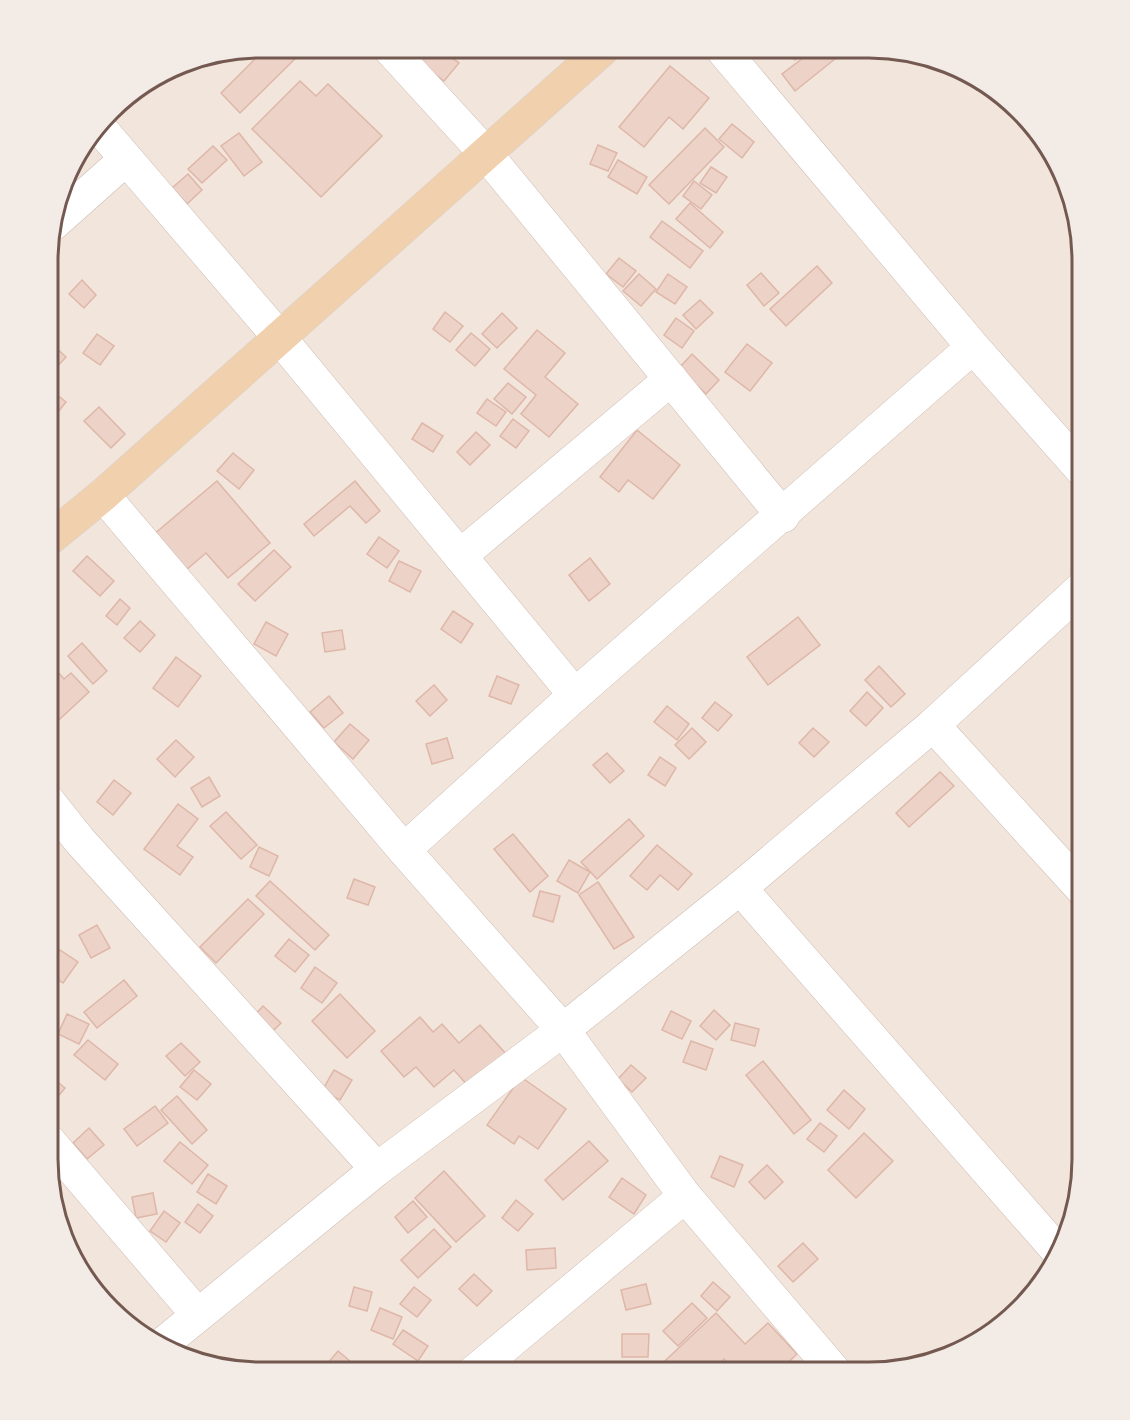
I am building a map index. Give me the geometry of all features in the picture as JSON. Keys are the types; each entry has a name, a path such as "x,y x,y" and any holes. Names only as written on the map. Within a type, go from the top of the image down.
{"main road":[{"path":"58,532 103,495 592,58"}],"street":[{"path":"730,58 973,347 1072,459"},
{"path":"399,59 486,154 783,516"},
{"path":"104,133 279,337 575,695"},
{"path":"64,214 126,159"},
{"path":"404,850 575,695 783,516 973,347"},
{"path":"460,556 670,379"},
{"path":"103,495 404,850 563,1030 685,1196 821,1361"},
{"path":"168,1339 377,1169 563,1030 740,888 933,725 1072,598"},
{"path":"933,725 1071,877"},
{"path":"58,812 81,841 377,1169"},
{"path":"740,888 1053,1245"},
{"path":"58,1155 197,1314"},
{"path":"487,1361 685,1196"}],"shaded area":[{"path":"869,58 895,60 921,65 946,74 959,79 981,93 1021,128 1044,160 1065,209 1072,261 1071,1172 1068,1198 1051,1249 1021,1292 1002,1311 970,1334 934,1351 908,1358 882,1361 248,1361 222,1358 171,1341 128,1311 109,1292 86,1260 65,1211 58,1159 58,261 60,235 69,196 86,160 100,138 128,109 160,86 196,69 222,62 248,59"}],"building":[{"path":"803,58 836,58 795,91 782,74"},
{"path":"255,59 295,59 240,113 221,93"},
{"path":"419,59 453,59 459,63 444,81 417,61"},
{"path":"670,66 709,98 683,129 669,117 644,147 619,127"},
{"path":"300,81 316,96 328,84 382,136 321,197 252,129"},
{"path":"732,124 754,142 742,158 719,139"},
{"path":"705,128 724,147 669,204 649,185"},
{"path":"239,133 262,162 244,176 221,146"},
{"path":"598,145 617,153 608,171 590,164"},
{"path":"213,146 227,160 202,183 188,169"},
{"path":"618,160 647,177 637,194 608,177"},
{"path":"711,167 727,177 716,193 700,183"},
{"path":"188,174 202,190 187,204 172,188"},
{"path":"694,181 712,195 701,209 683,196"},
{"path":"690,203 723,232 710,248 676,219"},
{"path":"662,221 703,251 690,268 650,237"},
{"path":"619,258 636,271 623,287 606,274"},
{"path":"817,266 832,283 786,326 770,309"},
{"path":"761,273 779,293 764,306 747,285"},
{"path":"639,274 656,289 641,306 623,291"},
{"path":"668,274 687,287 675,304 656,292"},
{"path":"82,280 96,295 84,308 69,294"},
{"path":"700,300 713,313 696,329 683,315"},
{"path":"445,312 463,326 450,342 433,329"},
{"path":"502,313 517,328 497,348 482,334"},
{"path":"676,318 694,331 682,348 664,335"},
{"path":"537,330 565,353 545,377 578,404 549,437 521,414 536,395 504,369"},
{"path":"471,333 490,349 475,366 456,350"},
{"path":"97,334 114,346 100,365 83,353"},
{"path":"747,344 772,363 750,391 725,372"},
{"path":"58,350 66,357 58,366"},
{"path":"692,354 719,380 706,394 679,368"},
{"path":"508,383 526,397 512,414 494,399"},
{"path":"58,396 66,402 58,412"},
{"path":"487,399 506,412 496,426 477,413"},
{"path":"99,407 125,434 111,448 84,421"},
{"path":"513,419 529,431 516,448 500,436"},
{"path":"422,423 443,436 433,452 412,439"},
{"path":"637,430 680,465 653,499 628,480 619,492 600,477"},
{"path":"476,432 490,445 470,465 457,452"},
{"path":"233,453 254,470 239,489 217,471"},
{"path":"217,481 270,543 228,578 206,553 179,576 147,540"},
{"path":"355,481 380,511 366,523 350,506 314,536 304,524"},
{"path":"379,537 399,551 387,568 367,554"},
{"path":"274,550 291,567 255,601 238,584"},
{"path":"87,556 114,581 100,596 73,571"},
{"path":"590,558 610,584 589,601 569,575"},
{"path":"399,561 421,571 410,592 389,581"},
{"path":"120,599 130,608 117,625 106,616"},
{"path":"453,611 473,624 461,643 441,629"},
{"path":"798,617 820,645 768,685 747,657"},
{"path":"140,621 155,635 140,652 124,638"},
{"path":"266,622 288,634 276,656 254,644"},
{"path":"342,630 345,649 325,652 322,633"},
{"path":"82,643 107,671 93,684 68,656"},
{"path":"176,657 201,676 178,707 153,688"},
{"path":"879,666 905,694 891,707 865,680"},
{"path":"58,672 64,679 71,673 89,692 58,721"},
{"path":"497,676 519,685 511,704 489,696"},
{"path":"434,685 447,700 430,716 416,701"},
{"path":"867,692 883,708 866,726 850,711"},
{"path":"329,696 343,713 324,728 310,712"},
{"path":"715,702 732,715 718,731 702,718"},
{"path":"667,706 689,724 677,740 654,722"},
{"path":"350,724 369,740 353,759 334,742"},
{"path":"692,728 706,742 689,759 675,745"},
{"path":"813,728 829,742 814,757 799,743"},
{"path":"447,738 453,758 432,764 426,744"},
{"path":"176,740 194,757 175,777 157,759"},
{"path":"607,753 624,771 610,783 593,765"},
{"path":"660,757 676,768 665,786 648,775"},
{"path":"940,772 954,786 909,827 896,813"},
{"path":"209,777 220,796 202,807 191,788"},
{"path":"114,780 131,793 113,815 97,802"},
{"path":"178,804 198,819 177,846 193,857 180,875 144,849"},
{"path":"226,812 257,845 241,859 210,826"},
{"path":"629,819 644,836 597,879 581,862"},
{"path":"513,834 548,876 530,892 494,849"},
{"path":"657,845 692,874 678,890 660,875 647,890 630,876"},
{"path":"259,847 278,856 269,876 250,867"},
{"path":"569,860 590,872 578,893 557,881"},
{"path":"354,879 375,887 368,905 347,898"},
{"path":"270,881 329,935 315,950 256,896"},
{"path":"598,882 634,937 614,949 579,895"},
{"path":"540,891 560,896 553,922 533,916"},
{"path":"248,899 264,914 216,963 200,947"},
{"path":"97,925 110,948 91,958 79,935"},
{"path":"289,939 309,955 295,972 275,956"},
{"path":"60,950 78,962 63,983 58,980 58,953"},
{"path":"315,967 337,983 322,1003 301,988"},
{"path":"124,980 137,996 97,1028 84,1012"},
{"path":"340,994 375,1031 347,1058 312,1021"},
{"path":"263,1006 281,1023 266,1038 249,1021"},
{"path":"714,1010 730,1025 716,1040 700,1026"},
{"path":"671,1011 691,1021 682,1039 662,1030"},
{"path":"67,1014 89,1024 79,1044 58,1034"},
{"path":"420,1017 433,1032 442,1024 459,1043 480,1025 507,1055 469,1087 454,1070 434,1087 416,1067 404,1077 381,1051"},
{"path":"735,1023 759,1029 755,1046 731,1040"},
{"path":"88,1040 118,1064 105,1080 74,1055"},
{"path":"691,1041 713,1049 706,1070 683,1062"},
{"path":"181,1043 200,1062 185,1076 166,1056"},
{"path":"763,1061 811,1120 794,1134 746,1075"},
{"path":"631,1065 646,1078 632,1092 618,1079"},
{"path":"194,1070 211,1084 197,1100 180,1087"},
{"path":"334,1070 352,1080 340,1100 322,1091"},
{"path":"521,1077 566,1109 538,1149 519,1136 514,1144 487,1125"},
{"path":"58,1082 65,1088 58,1096"},
{"path":"844,1090 865,1109 849,1129 827,1110"},
{"path":"177,1096 207,1130 192,1144 161,1110"},
{"path":"155,1106 168,1123 137,1146 124,1129"},
{"path":"820,1123 837,1136 824,1152 807,1139"},
{"path":"89,1128 104,1145 87,1159 73,1143"},
{"path":"864,1133 893,1161 856,1198 828,1170"},
{"path":"589,1141 608,1161 563,1200 545,1180"},
{"path":"180,1142 208,1165 192,1184 164,1161"},
{"path":"720,1156 743,1165 734,1187 711,1177"},
{"path":"767,1165 783,1182 765,1199 749,1182"},
{"path":"444,1171 485,1216 456,1242 415,1198"},
{"path":"208,1174 227,1186 216,1204 197,1192"},
{"path":"622,1178 646,1195 634,1214 609,1197"},
{"path":"153,1193 157,1214 136,1218 132,1197"},
{"path":"516,1200 533,1214 518,1231 502,1218"},
{"path":"413,1201 427,1217 408,1233 395,1217"},
{"path":"198,1204 213,1216 200,1233 185,1222"},
{"path":"164,1211 180,1223 166,1242 150,1231"},
{"path":"434,1229 451,1247 418,1278 401,1260"},
{"path":"803,1243 818,1259 793,1282 778,1266"},
{"path":"555,1248 556,1268 527,1270 526,1250"},
{"path":"474,1274 492,1291 477,1306 459,1289"},
{"path":"713,1282 730,1297 717,1311 701,1296"},
{"path":"646,1284 651,1304 626,1310 621,1290"},
{"path":"354,1287 372,1292 367,1311 349,1306"},
{"path":"414,1287 431,1300 417,1317 400,1304"},
{"path":"692,1303 707,1318 678,1346 663,1331"},
{"path":"380,1308 402,1317 393,1339 371,1330"},
{"path":"716,1313 745,1344 768,1323 797,1354 790,1361 726,1361 724,1359 722,1361 665,1361"},
{"path":"403,1330 428,1346 418,1361 393,1344"},
{"path":"622,1334 649,1334 648,1357 622,1357"},
{"path":"338,1351 350,1361 330,1361"}]}
